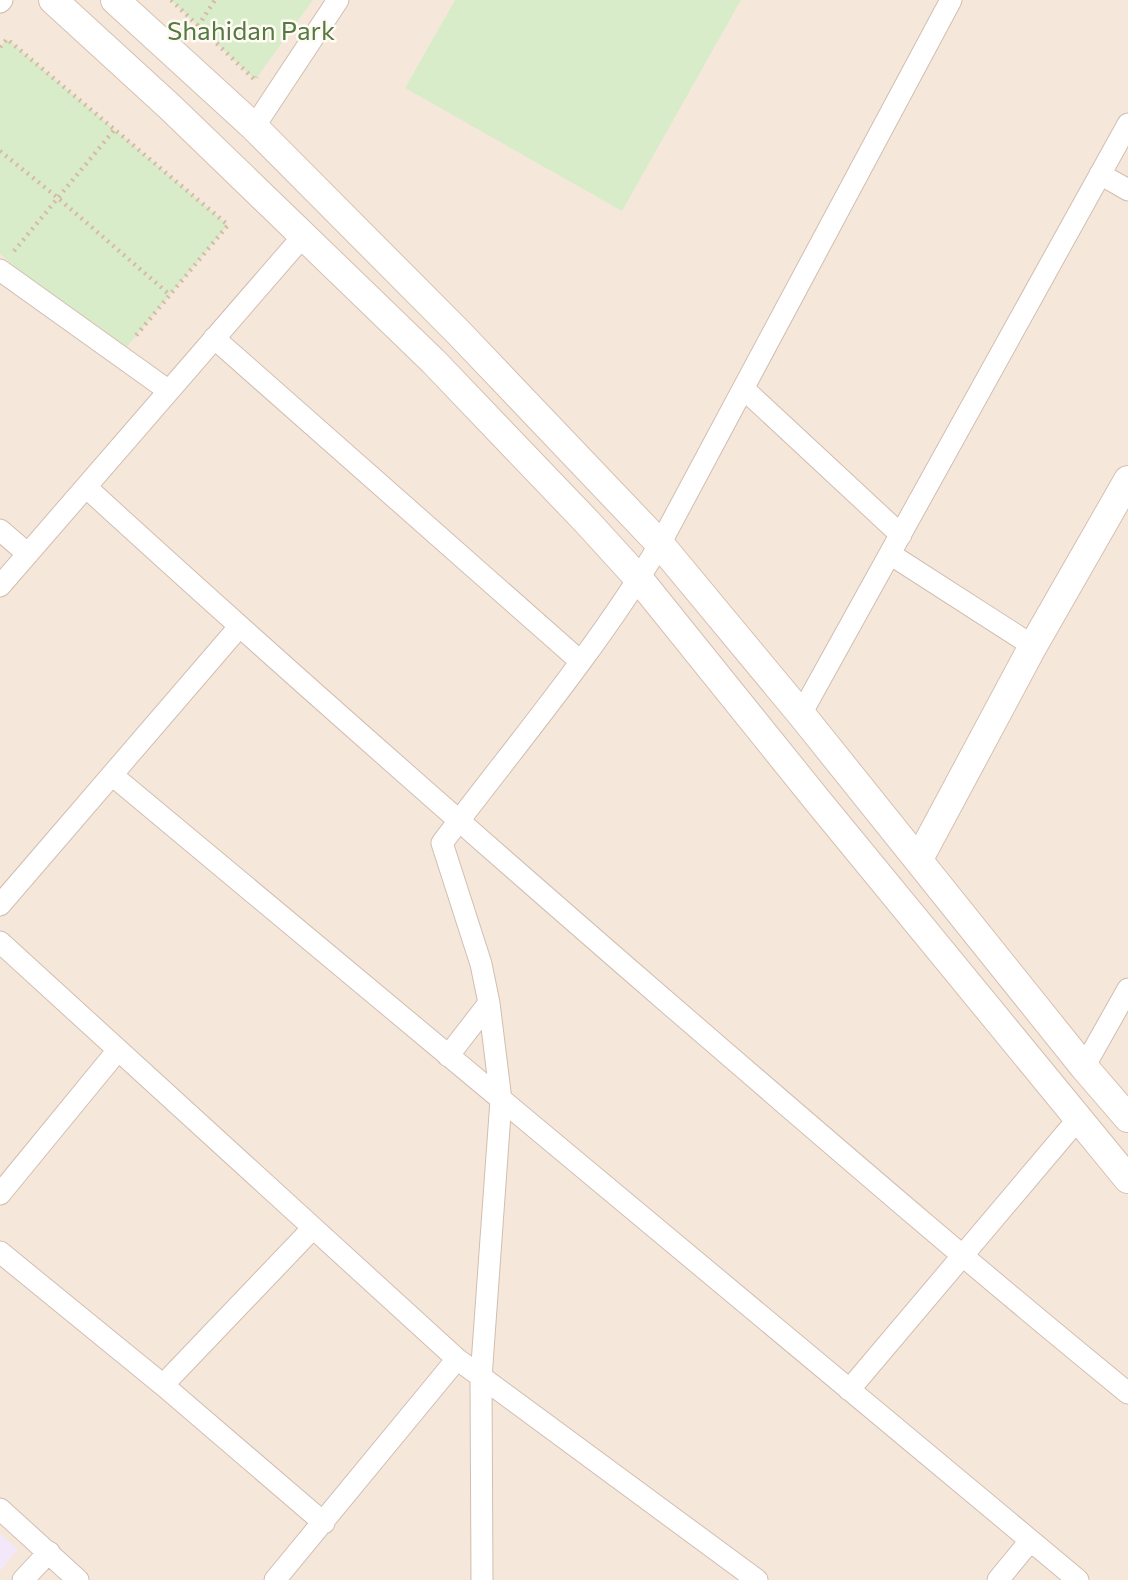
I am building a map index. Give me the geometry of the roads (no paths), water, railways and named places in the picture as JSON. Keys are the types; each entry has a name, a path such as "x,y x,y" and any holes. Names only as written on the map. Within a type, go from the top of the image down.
{"street":[{"path":"53,0 304,234 433,361 639,579 1128,1179"},
{"path":"115,0 254,127 458,332 660,544 801,713 1084,1067 1128,1118"},
{"path":"254,127 338,0"},
{"path":"482,1580 481,1378 501,1100 489,1003 467,918 442,843 639,579 744,389 951,0"},
{"path":"801,713 1128,124"},
{"path":"1100,174 1128,190"},
{"path":"0,586 304,234"},
{"path":"3,265 169,391"},
{"path":"214,338 580,661"},
{"path":"744,389 901,535"},
{"path":"919,859 1033,646 1128,480"},
{"path":"86,487 458,822 963,1258 1128,1393"},
{"path":"0,530 28,554"},
{"path":"890,554 1033,646"},
{"path":"0,905 239,627"},
{"path":"111,775 1078,1580"},
{"path":"0,942 457,1359 757,1580"},
{"path":"1056,1093 1084,1067 1128,989"},
{"path":"448,1056 489,1003"},
{"path":"0,1194 118,1050"},
{"path":"849,1390 1078,1119"},
{"path":"163,1385 313,1228"},
{"path":"0,1252 163,1385 324,1522"},
{"path":"275,1580 457,1359"},
{"path":"0,1509 78,1580"},
{"path":"998,1580 1030,1541"},
{"path":"23,1580 49,1552"}],"park label":[{"name":"Shahidan Park","path":"251,31"}]}
